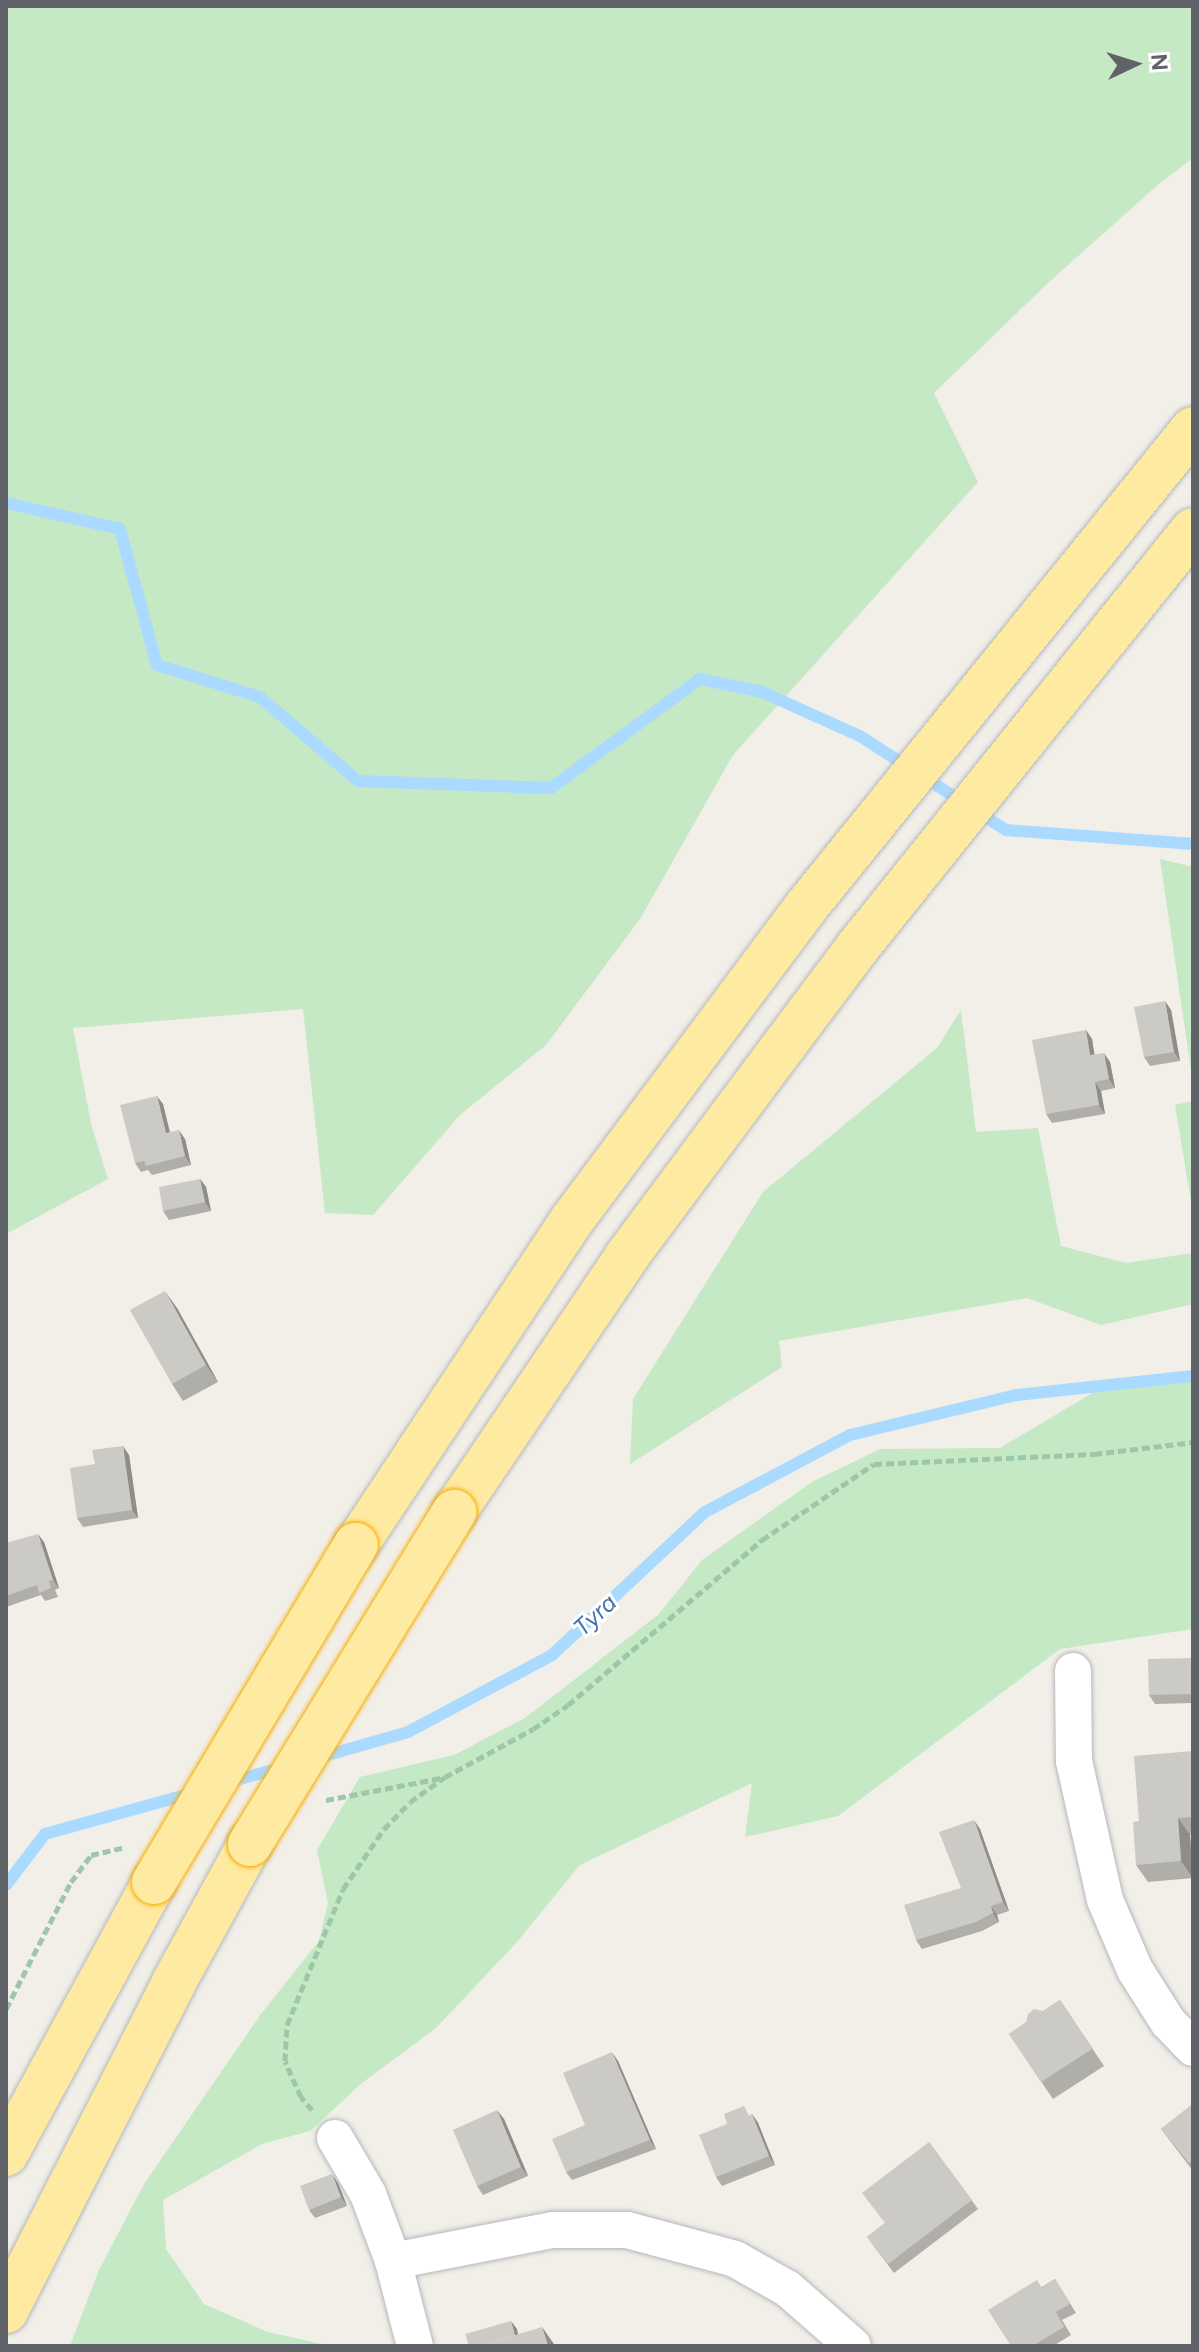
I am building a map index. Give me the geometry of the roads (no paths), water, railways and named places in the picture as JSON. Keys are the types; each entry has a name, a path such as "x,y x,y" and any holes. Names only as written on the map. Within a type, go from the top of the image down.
{"highway":[{"path":"6,2154 154,1882 356,1545 572,1220 806,907 1044,609 1193,429"},
{"path":"6,2311 174,1982 250,1844 454,1512 627,1256 857,948 1193,530"}],"street":[{"path":"1073,1671 1074,1761 1105,1900 1135,1970 1168,2022 1193,2048"},
{"path":"335,2138 368,2194 393,2261 415,2346"},
{"path":"393,2261 553,2230 627,2230 735,2259 788,2289 853,2346"}],"waterway":[{"path":"6,503 120,529 157,665 260,697 358,781 551,788 700,679 762,692 860,736 1006,830 1193,844"},
{"name":"Tyra","path":"317,1758 408,1732 552,1655 705,1512 850,1435 1017,1395 1193,1376"},
{"name":"Tyra","path":"229,1782 284,1767"},
{"name":"Tyra","path":"6,1885 45,1834 196,1792"}]}
